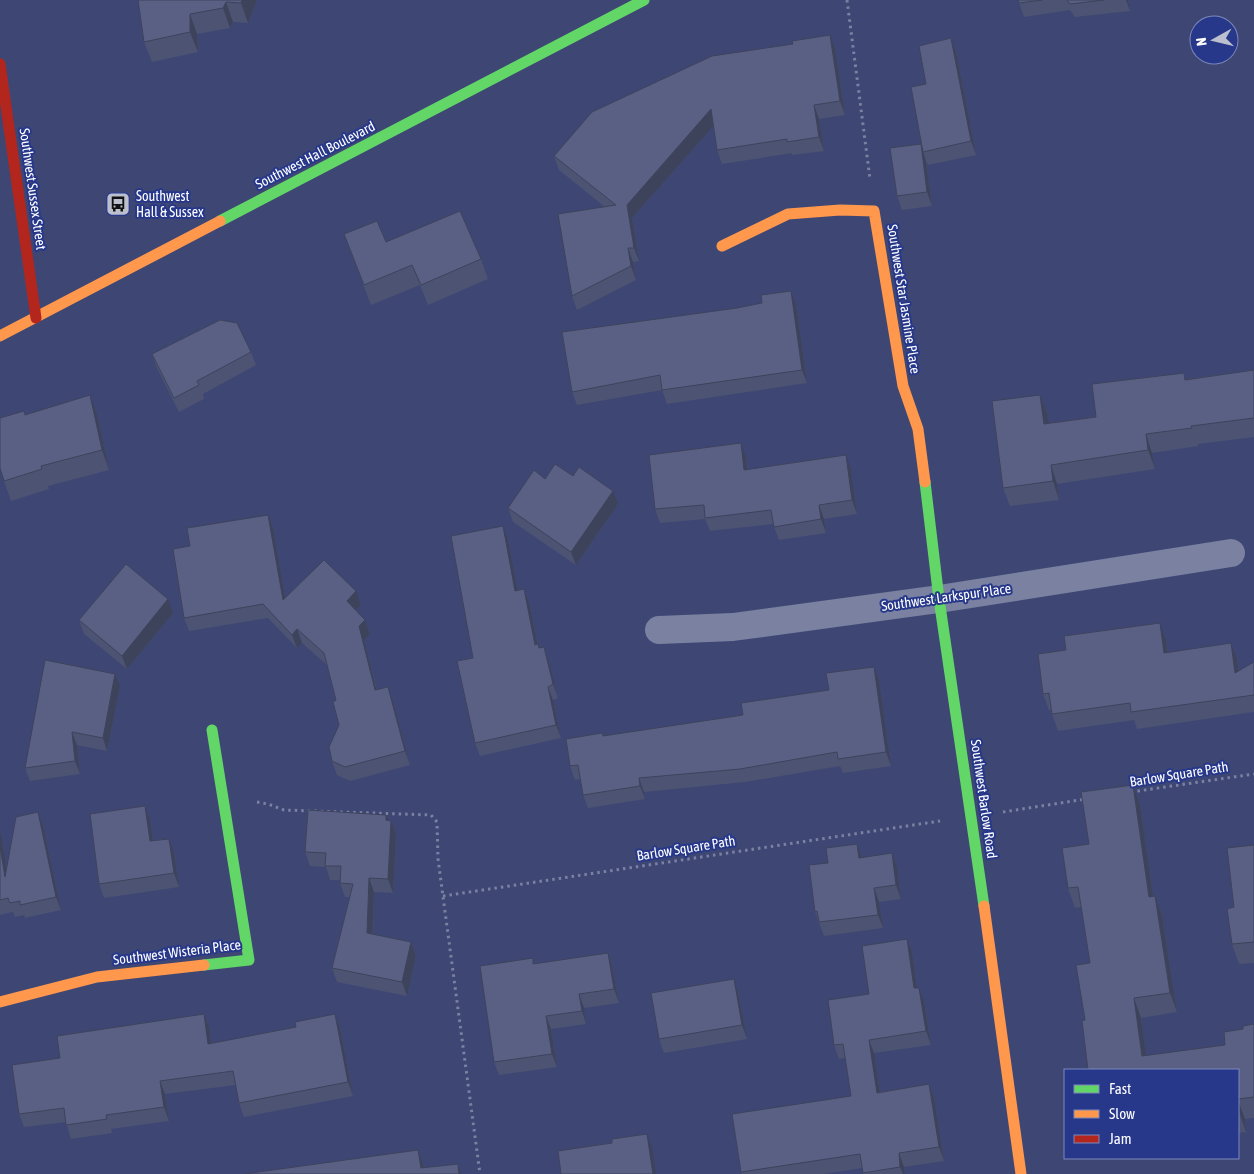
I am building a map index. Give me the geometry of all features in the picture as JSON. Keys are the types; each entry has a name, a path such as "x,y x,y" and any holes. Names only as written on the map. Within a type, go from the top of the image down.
{"street":[{"name":"Southwest Hall Boulevard","path":"0,336 644,0"},
{"name":"Southwest Sussex Street","path":"0,64 36,318"},
{"name":"Southwest Star Jasmine Place","path":"722,246 788,214 840,210 874,211 903,386 918,429"},
{"name":"Southwest Barlow Road","path":"918,429 939,599 972,816 1021,1174"},
{"name":"Southwest Larkspur Place","path":"659,630 733,627 939,599 1231,553"},
{"name":"Southwest Wisteria Place","path":"0,1002 97,977 249,960 212,730"}],"path":[{"path":"847,0 874,211"},
{"name":"Barlow Square Path","path":"1127,793 1254,774"},
{"path":"223,798 268,804 284,810 431,815 437,822 438,859 480,1174"},
{"path":"1019,810 1088,799"},
{"name":"Barlow Square Path","path":"444,896 932,823"}],"building":[{"path":"138,0 242,0 241,3 226,2 223,8 190,14 190,32 144,42"},
{"path":"1018,0 1042,0 1019,3"},
{"path":"1067,0 1104,0 1070,4"},
{"path":"830,35 840,101 814,105 819,137 787,142 787,139 717,150 711,109 627,205 634,248 628,248 631,266 572,296 558,214 616,205 554,156 592,112 712,56 793,44 792,41"},
{"path":"951,38 971,141 923,152 911,87 926,84 919,46"},
{"path":"921,144 927,192 897,196 890,148"},
{"path":"460,211 481,259 421,285 412,265 364,285 344,234 377,221 386,242"},
{"path":"791,291 802,370 662,390 660,375 572,392 562,332 737,308 762,303 761,295"},
{"path":"220,320 237,323 251,352 197,381 199,385 174,398 152,354"},
{"path":"1254,370 1254,418 1146,434 1148,450 1051,465 1053,481 1003,488 992,401 1040,395 1044,424 1096,417 1092,384 1184,373 1185,380"},
{"path":"90,395 102,450 41,466 42,469 4,481 0,468 0,418 24,411 25,415"},
{"path":"741,443 744,470 846,455 852,500 819,505 821,519 774,527 771,510 705,518 704,505 655,509 649,455"},
{"path":"555,464 573,476 579,467 613,491 571,552 508,508 534,470 545,479"},
{"path":"268,515 283,600 324,560 356,591 347,601 365,620 359,626 375,690 388,687 405,751 345,767 332,761 329,747 339,725 333,702 336,700 324,653 297,629 292,635 263,604 184,618 173,549 190,546 187,528"},
{"path":"503,526 515,591 524,589 535,645 538,644 539,648 544,647 553,684 548,687 556,725 475,743 457,661 473,658 451,536"},
{"path":"126,564 168,599 122,656 79,620"},
{"path":"1160,623 1164,653 1231,643 1235,673 1254,662 1254,695 1131,712 1130,703 1052,714 1049,693 1043,694 1038,654 1066,650 1064,636"},
{"path":"45,660 115,674 103,738 72,732 75,761 25,768"},
{"path":"874,667 886,752 838,759 837,752 740,769 639,778 640,786 583,795 578,765 570,766 566,739 602,733 603,736 743,715 741,703 829,690 826,673"},
{"path":"1133,785 1149,897 1155,896 1170,993 1134,998 1142,1056 1225,1045 1224,1032 1243,1029 1243,1026 1254,1024 1254,1097 1239,1099 1239,1069 1088,1069 1082,1021 1085,1020 1076,965 1090,963 1078,887 1068,888 1062,848 1089,844 1081,792"},
{"path":"145,806 150,841 169,839 174,873 99,884 90,814"},
{"path":"308,810 386,815 386,820 391,821 388,879 369,878 367,933 411,942 402,982 332,968 353,884 340,883 341,866 325,866 326,853 305,852"},
{"path":"38,812 56,897 20,905 20,901 10,903 8,898 0,900 0,846 5,877 16,817"},
{"path":"857,844 859,858 892,853 896,885 874,888 878,915 819,922 817,911 815,912 809,865 828,863 826,848"},
{"path":"1254,845 1254,942 1232,944 1227,909 1234,907 1227,848"},
{"path":"907,939 914,988 919,988 926,1031 869,1040 877,1093 929,1084 939,1147 899,1153 900,1167 863,1173 860,1154 741,1172 732,1114 851,1096 843,1044 834,1045 828,1000 869,994 862,946"},
{"path":"608,953 614,989 579,994 582,1011 546,1016 552,1054 494,1062 480,966 533,958 533,964"},
{"path":"734,979 742,1025 659,1039 651,993"},
{"path":"204,1014 208,1044 296,1027 295,1022 335,1014 348,1082 239,1103 233,1071 160,1081 164,1107 106,1115 107,1119 66,1125 64,1108 19,1114 12,1065 60,1058 57,1036"},
{"path":"647,1134 653,1174 561,1174 558,1151 612,1143 612,1139"},
{"path":"418,1150 421,1168 458,1164 459,1174 244,1174"}],"traffic: fast":[{"path":"220,221 644,0"},
{"path":"925,482 939,599 984,906"},
{"path":"204,965 249,960 212,730"}],"traffic: slow":[{"path":"722,246 788,214 840,210 874,211 903,386 918,429 925,482"},
{"path":"0,336 220,221"},
{"path":"984,906 1021,1174"},
{"path":"0,1002 97,977 204,965"}],"traffic: jam":[{"path":"0,64 36,318"}],"place":[{"name":"Southwest Hall & Sussex","path":"118,204"}]}
